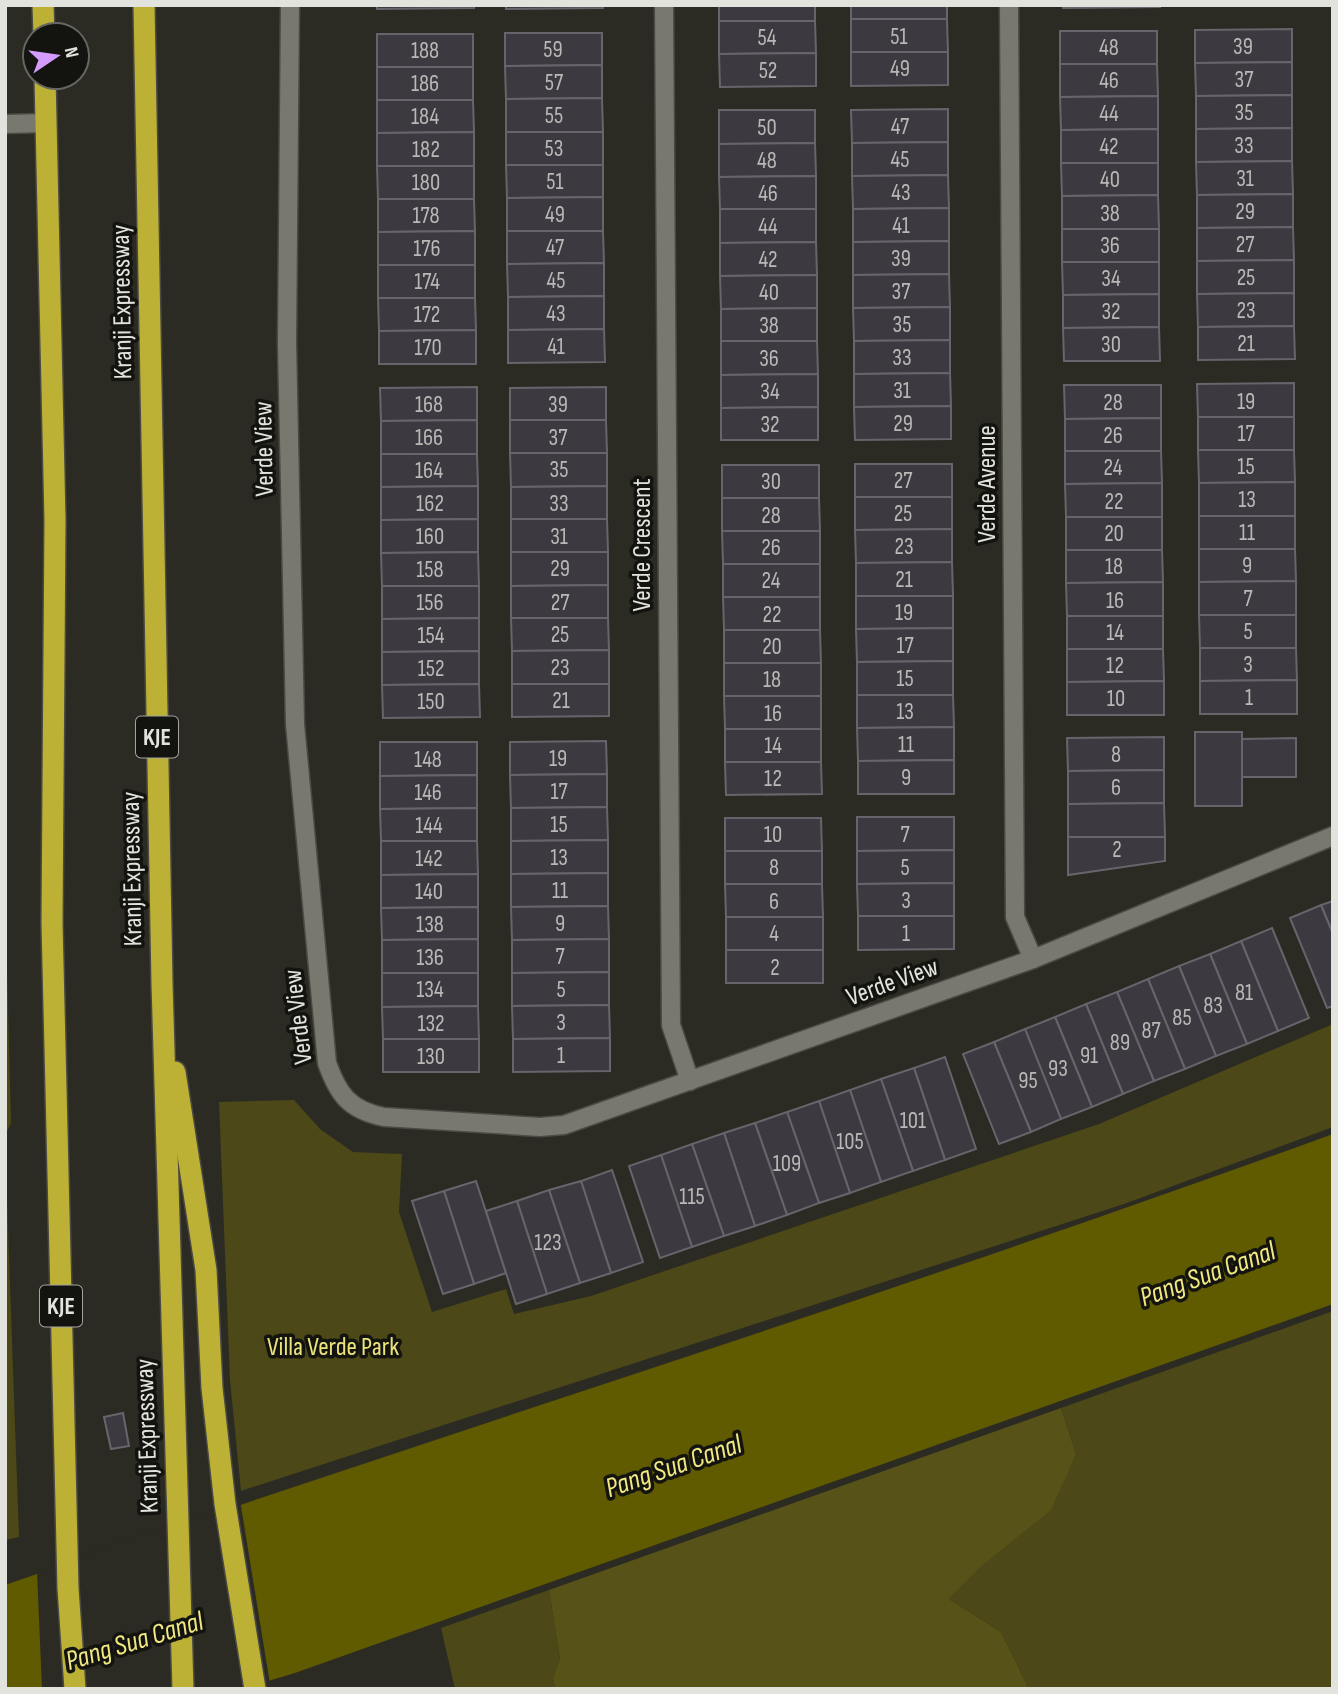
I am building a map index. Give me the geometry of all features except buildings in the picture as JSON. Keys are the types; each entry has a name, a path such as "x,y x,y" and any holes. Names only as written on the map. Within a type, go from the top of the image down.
{"highway":[{"name":"Kranji Expressway","path":"144,5 162,984 183,1689"},
{"name":"KJE","path":"45,91 55,520 52,923 68,1588 75,1689"},
{"path":"162,984 205,1270 212,1388 225,1504 255,1689"}],"street":[{"name":"Verde View","path":"290,5 287,344 295,724 327,1063 338,1093 374,1115 540,1128 564,1125 1033,959 1333,836"},
{"name":"Verde Crescent","path":"663,5 671,1025 690,1082"},
{"name":"Verde Avenue","path":"1009,5 1015,917 1033,959"},
{"path":"5,124 46,123"}],"green space":[{"path":"5,890 11,1123 5,1135"},
{"name":"Villa Verde Park","path":"1333,1024 1333,1127 1124,1204 241,1491 230,1380 219,1102 294,1100 320,1129 353,1152 402,1154 399,1212 432,1312 506,1289 514,1314 591,1296 1099,1124"},
{"path":"5,1144 19,1537 5,1540"},
{"path":"1333,1311 1333,1689 1029,1689 1001,1632 949,1599 985,1563 1076,1454 1061,1408"},
{"path":"549,1590 560,1659 553,1677 555,1689 455,1689 441,1628"}],"shaded area":[{"path":"1061,1408 1076,1454 1051,1510 985,1563 949,1599 1001,1632 1029,1689 555,1689 553,1677 560,1659 549,1590"}],"water":[{"name":"Pang Sua Canal","path":"1333,1134 1333,1304 295,1673 241,1689 5,1689 5,1585 836,1307"}],"pier":[{"path":"240,1500 270,1684 254,1689 42,1689 37,1571"}]}
